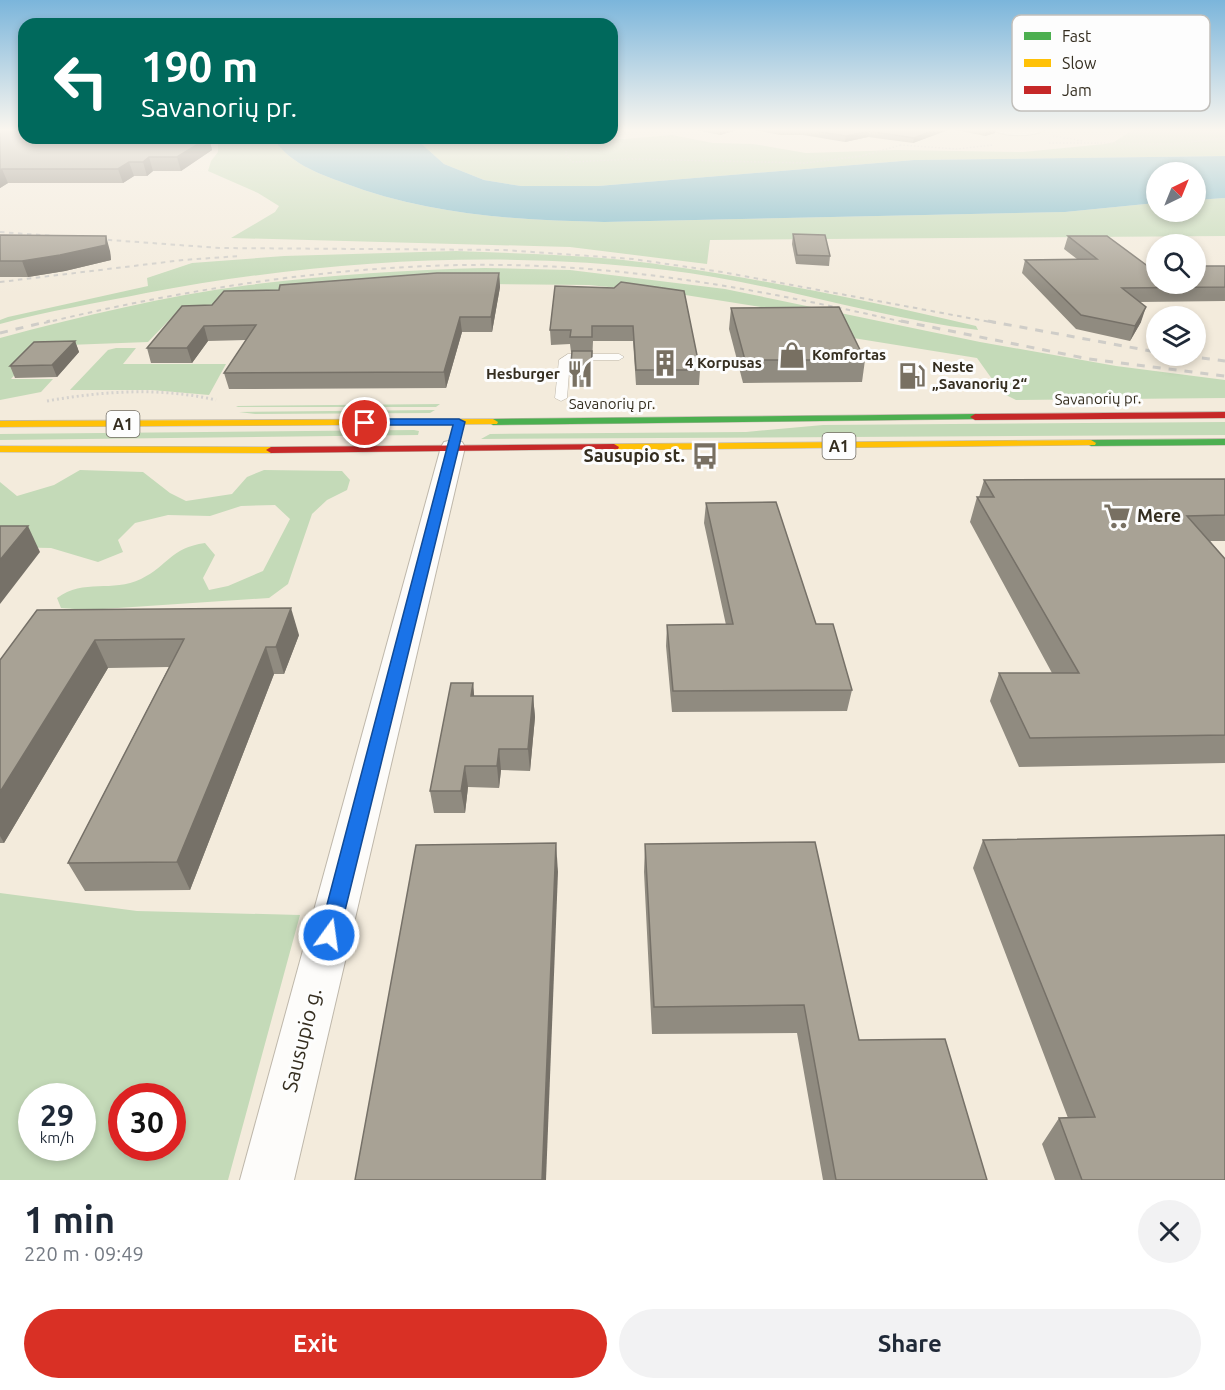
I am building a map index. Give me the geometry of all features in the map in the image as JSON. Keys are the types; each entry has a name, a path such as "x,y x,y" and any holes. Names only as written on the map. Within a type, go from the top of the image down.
{"highway":[{"name":"Savanorių pr.","path":"0,449 1225,415"},
{"name":"Savanorių pr.","path":"0,424 456,435 1225,442"}],"street":[{"name":"Sausupio g.","path":"267,1180 456,435"}],"lane":[{"path":"561,398 564,360 568,357 619,357"}],"path":[{"path":"46,401 91,393 129,392 180,394 220,402"}],"green space":[{"path":"240,185 350,185 408,202 472,214 538,220 604,222 1065,212 1146,204 1146,222 1206,222 1206,199 1225,198 1225,236 1146,234 1146,237 710,240 707,264 570,247 231,238 275,212 279,206"},
{"path":"515,185 609,185 598,186"},
{"path":"456,251 590,257 644,262 747,278 862,300 976,326 978,330 900,317 705,275 601,264 535,260 405,262 275,273 146,293 0,324 0,320 8,317 148,286 147,278 192,263 284,256"},
{"path":"485,268 570,270 725,289 980,342 1116,366 1225,380 1225,398 1016,400 1002,393 977,358 847,337 793,312 679,294 589,285 485,284 174,315 148,342 41,346 11,379 53,379 41,392 0,400 0,338 124,307 279,281"},
{"path":"136,348 123,364 226,364 209,395 152,390 70,390 108,350"},
{"path":"440,404 436,407 236,407 238,406"},
{"path":"435,410 430,413 255,414 239,412"},
{"path":"1225,422 1225,435 481,439 490,434 746,432 823,425"},
{"path":"419,431 418,435 0,440 0,434"},
{"path":"80,470 143,472 170,493 186,501 232,494 247,477 264,470 342,471 350,480 347,490 327,500 312,514 288,584 269,598 88,610 61,608 57,598 77,589 119,585 141,579 177,553 193,545 205,543 215,555 203,578 209,590 228,586 263,571 290,519 275,505 241,506 210,516 168,515 135,523 118,540 123,552 98,562 51,548 0,547 0,482 17,496 54,485"},
{"path":"0,893 137,911 300,915 228,1180 0,1180"}],"water":[{"path":"351,185 1146,185 1146,204 1065,212 604,222 538,220 472,214 408,202"},
{"path":"1206,185 1225,185 1225,198 1206,199"}],"building":[{"path":"793,234 825,235 830,256 797,255"},
{"path":"0,235 106,236 106,245 22,261 0,261"},
{"path":"1068,236 1107,236 1146,265 1146,288 1122,288 1146,307 1135,326 1081,315 1025,260 1097,259"},
{"path":"1206,266 1225,266 1225,287 1206,287"},
{"path":"437,273 499,273 491,317 460,317 444,372 224,373 256,325 204,326 187,348 147,348 182,306 212,305 224,291 279,290 280,285"},
{"path":"621,282 684,291 700,370 636,370 633,326 592,326 592,337 570,337 571,330 550,330 555,286 614,288"},
{"path":"839,307 865,360 745,360 731,308"},
{"path":"75,341 52,365 10,366 34,342"},
{"path":"572,351 592,351 591,375 570,375"},
{"path":"1225,479 1225,515 1187,516 1225,559 1225,735 1030,738 999,673 1079,673 977,497 994,497 984,480"},
{"path":"776,502 816,624 833,624 852,690 673,691 667,625 733,624 706,503"},
{"path":"0,526 28,526 0,560"},
{"path":"291,608 276,647 266,647 177,862 68,863 184,639 95,640 0,792 0,660 37,610"},
{"path":"451,683 473,683 471,696 533,696 528,749 499,749 497,766 465,766 461,791 430,791"},
{"path":"1225,835 1225,1180 1082,1180 1059,1118 1095,1117 983,840"},
{"path":"815,842 859,1040 945,1039 987,1180 836,1180 804,1005 654,1007 645,844"},
{"path":"556,843 542,1180 355,1180 416,845"}],"railway":[{"path":"0,232 220,248 504,250 633,259 722,272 996,323"},
{"path":"0,282 183,260 240,256"},
{"path":"44,323 181,294 250,283 320,274 460,265 600,270 678,279 793,298 908,323"},
{"path":"0,333 50,321"},
{"path":"901,321 1089,359 1225,376"},
{"path":"988,321 1146,350"},
{"path":"1206,359 1225,361"}],"traffic: fast":[{"path":"493,422 975,417"},
{"path":"1091,443 1225,442"}],"traffic: slow":[{"path":"0,424 493,422"},
{"path":"614,447 1091,443"},
{"path":"0,449 271,450"}],"traffic: jam":[{"path":"975,417 1225,415"},
{"path":"271,450 614,447"}],"place":[{"name":"Komfortas","path":"792,355"},
{"name":"4 Korpusas","path":"665,363"},
{"name":"Hesburger","path":"580,374"},
{"name":"Neste „Savanorių 2“","path":"912,376"},
{"name":"Sausupio st.","path":"705,456"},
{"name":"Mere","path":"1117,516"}],"route":[{"path":"329,935 411,619 459,422 365,423"}]}
